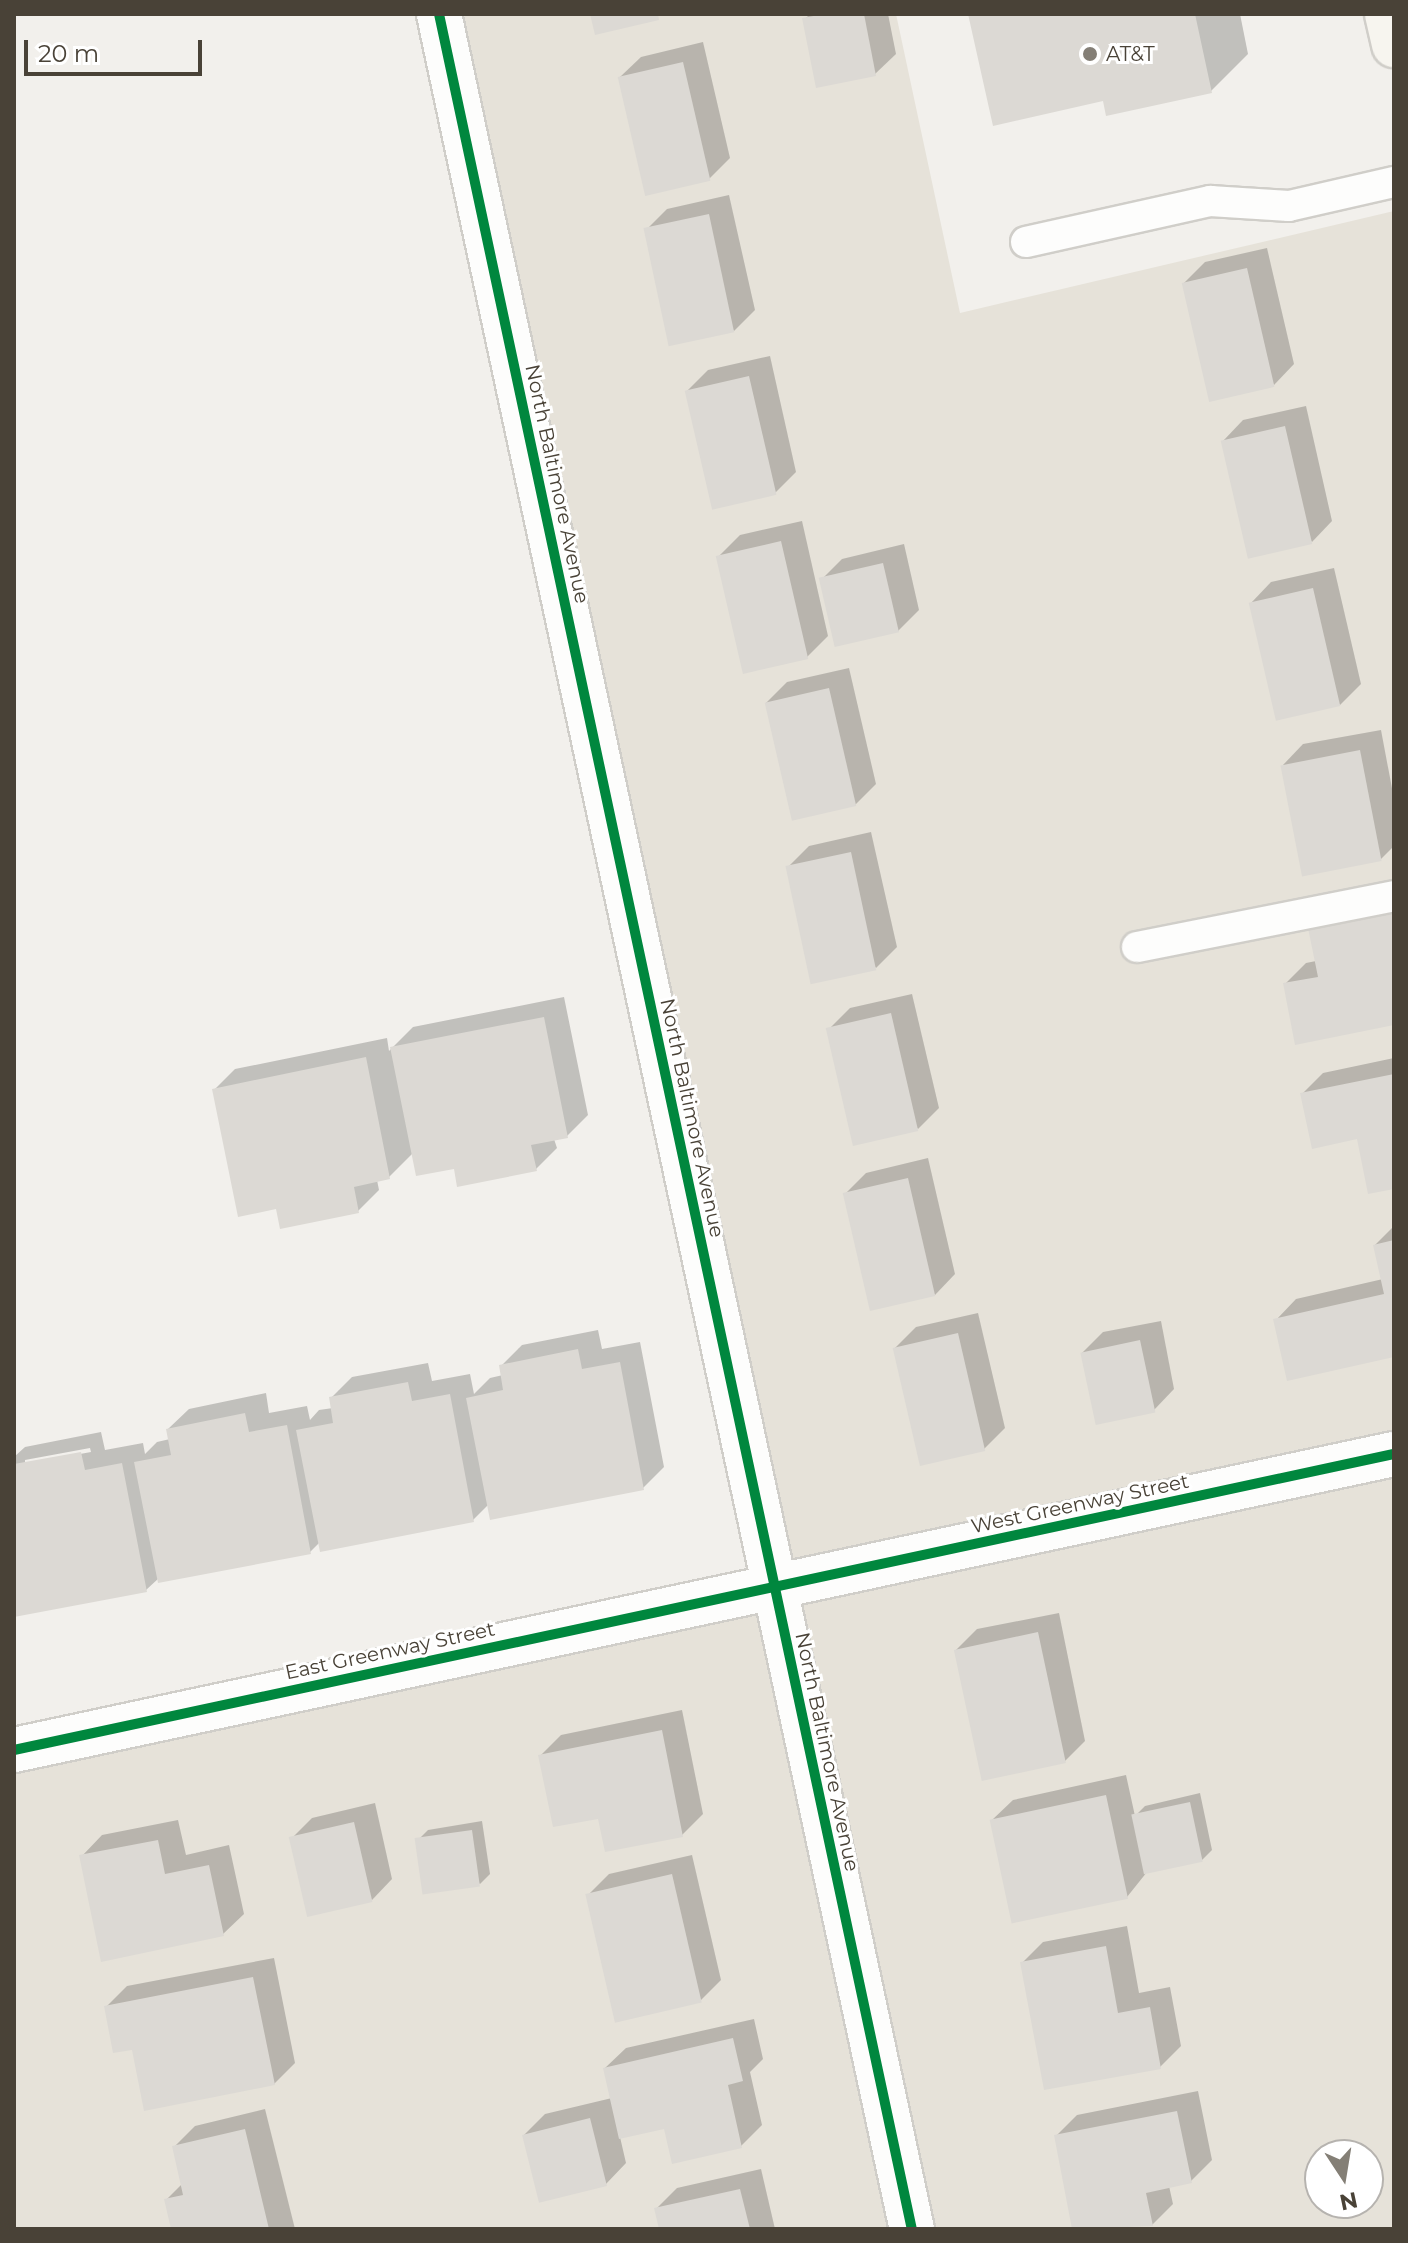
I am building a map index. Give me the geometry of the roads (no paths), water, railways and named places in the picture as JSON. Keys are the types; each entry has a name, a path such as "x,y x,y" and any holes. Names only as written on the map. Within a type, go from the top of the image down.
{"main road":[{"path":"1387,14 1394,45"}],"street":[{"name":"North Baltimore Avenue","path":"439,14 912,2229"},
{"name":"West Greenway Street","path":"773,1588 1394,1454"},
{"name":"East Greenway Street","path":"14,1750 773,1588"}],"lane":[{"path":"1026,242 1210,201 1289,206 1394,182"},
{"path":"1137,947 1394,896"}],"place":[{"name":"AT&T","path":"1090,54"}]}
